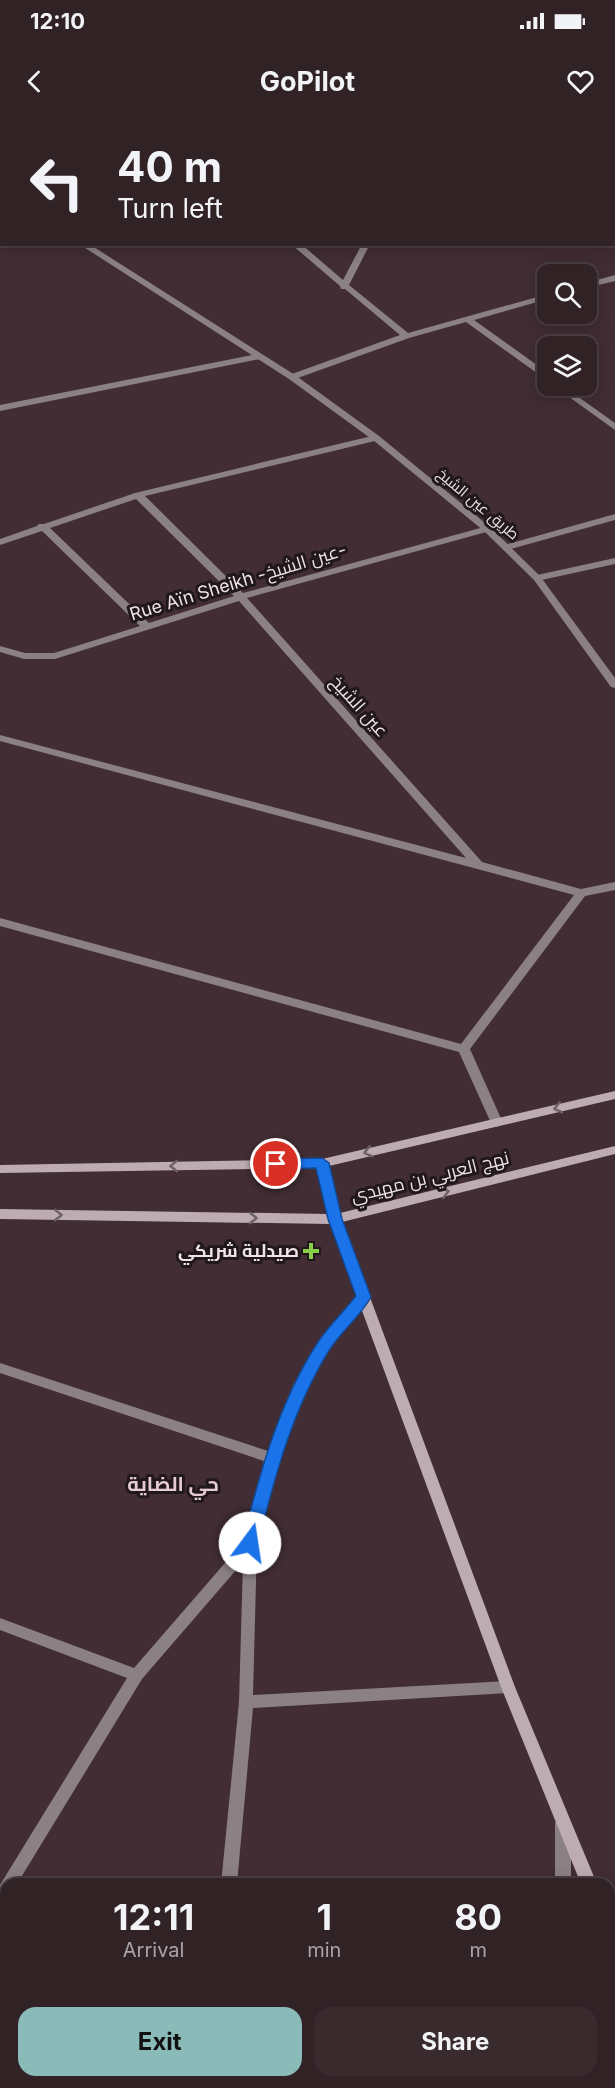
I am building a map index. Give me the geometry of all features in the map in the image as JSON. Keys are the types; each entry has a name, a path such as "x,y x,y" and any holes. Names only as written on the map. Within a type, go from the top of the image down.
{"main road":[{"name":"نهج العربي بن مهيدي","path":"0,1169 322,1163 615,1095"},
{"name":"نهج العربي بن مهيدي","path":"0,1214 335,1219 615,1150"},
{"path":"322,1163 335,1219 508,1687 587,1878"}],"street":[{"name":"طريق عين الشيخ","path":"86,246 257,357 292,377 376,438 487,529 537,578 615,685"},
{"path":"297,246 406,336"},
{"path":"344,287 365,246"},
{"path":"597,283 615,278"},
{"path":"292,377 406,336 537,299"},
{"path":"466,318 537,370"},
{"path":"0,408 257,357"},
{"path":"572,396 615,427"},
{"path":"0,542 138,495 376,438"},
{"name":"عين الشيخ","path":"138,495 241,597 478,864"},
{"path":"507,547 615,518"},
{"path":"42,526 147,627"},
{"name":"Rue Aïn Sheikh -عين الشيخ-","path":"0,649 24,656 55,656 241,597 487,529"},
{"path":"537,578 615,561"},
{"path":"0,738 580,893 615,886"},
{"path":"464,1049 580,893"},
{"path":"0,922 464,1049"},
{"path":"464,1049 497,1123"},
{"path":"230,1878 246,1702 250,1543 272,1458 304,1380 324,1345 364,1297"},
{"path":"0,1368 272,1458"},
{"path":"13,1878 136,1675 250,1543"},
{"path":"0,1624 136,1675"},
{"path":"246,1702 508,1687"},
{"path":"562,1878 563,1819"}],"place":[{"name":"صيدلية شريكي","path":"311,1251"}],"district":[{"name":"حي الضاية","path":"173,1484"}],"route":[{"path":"250,1543 272,1458 298,1389 324,1345 364,1297 335,1219 322,1163 276,1164"}]}
